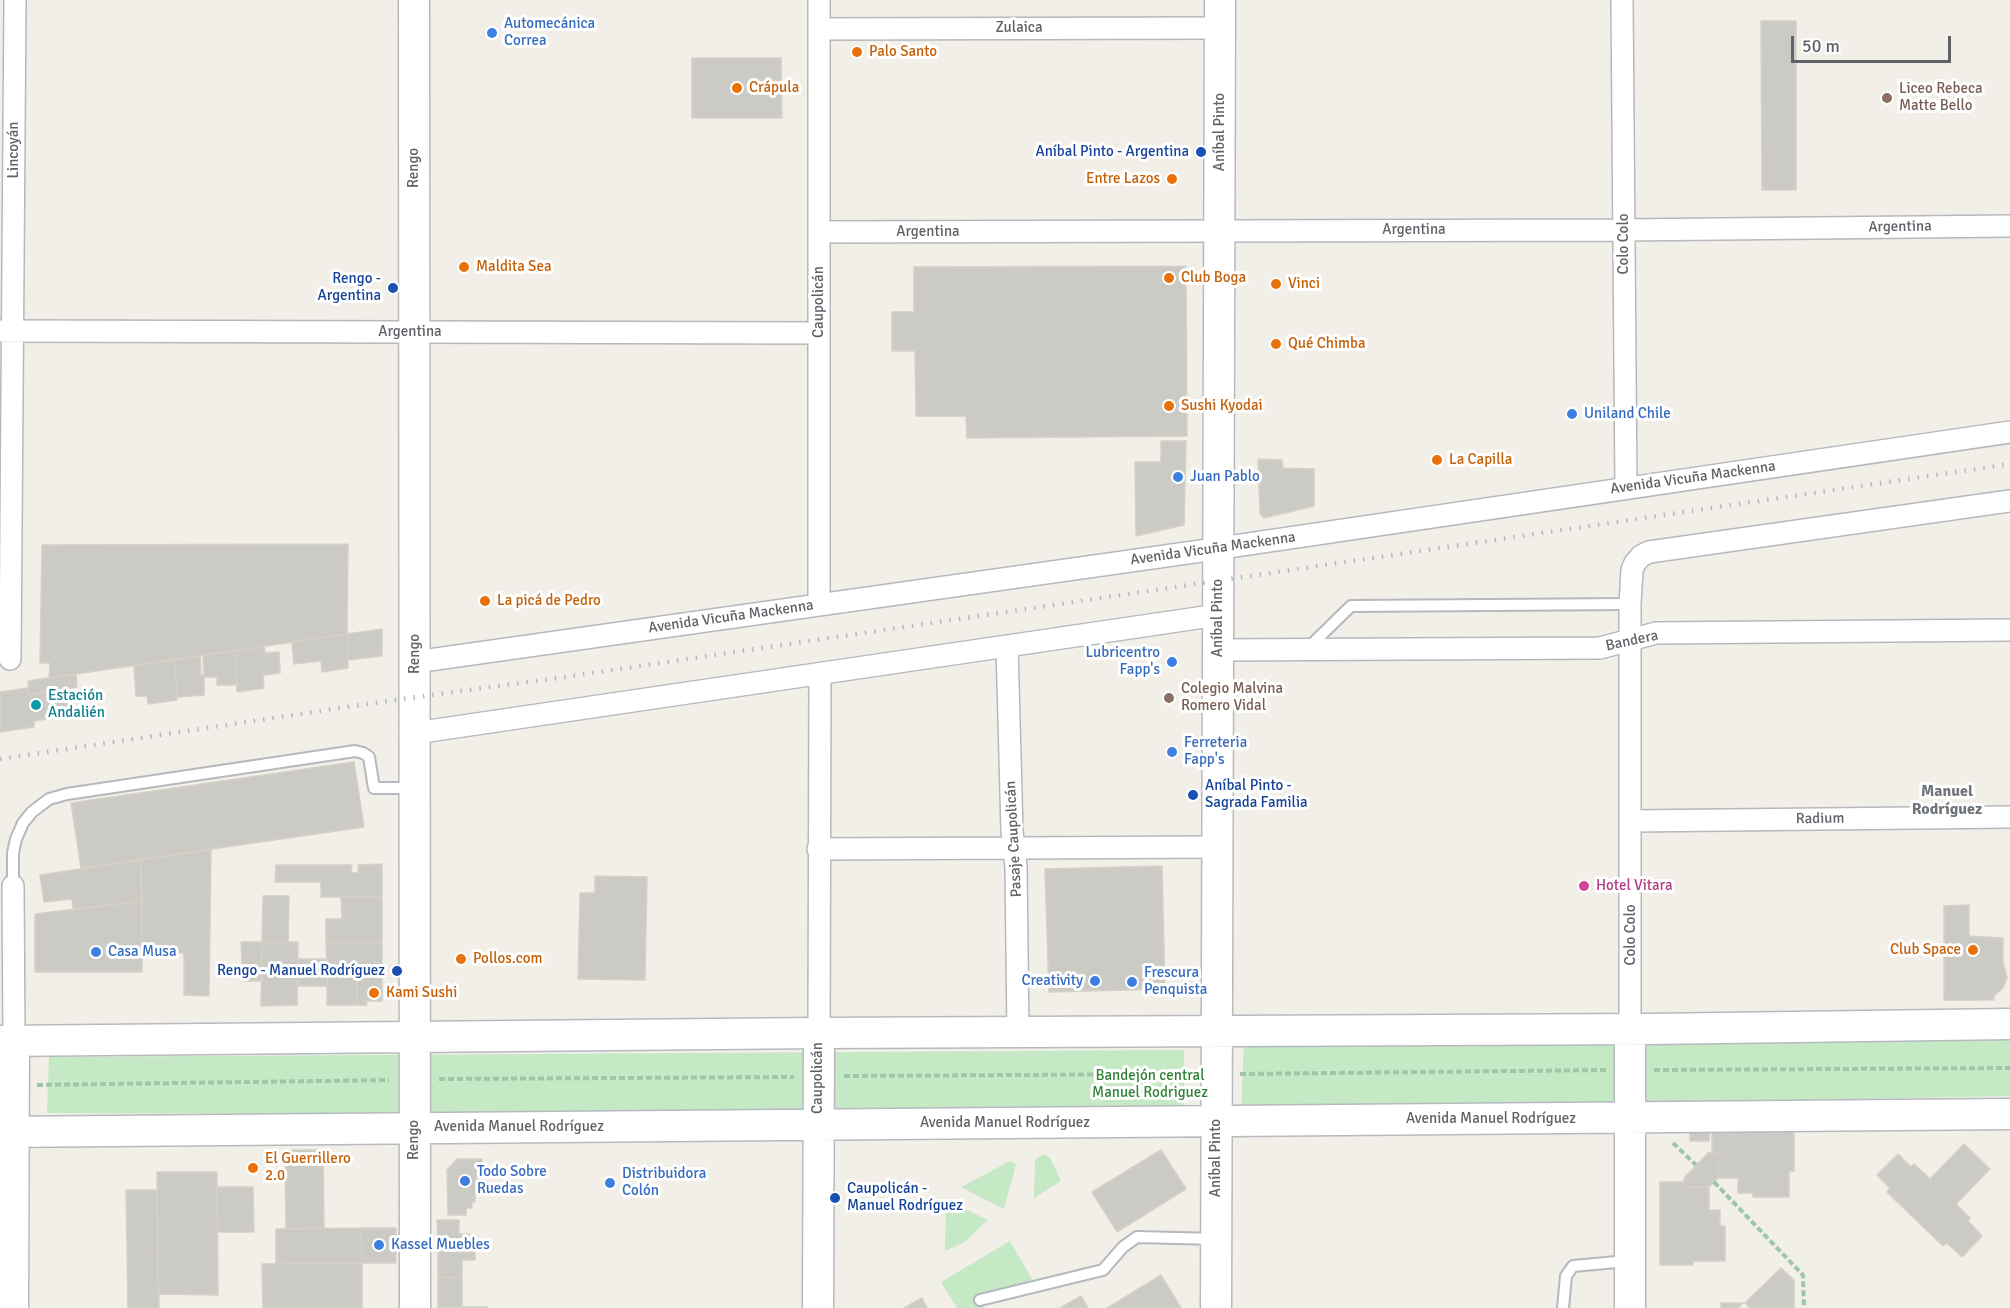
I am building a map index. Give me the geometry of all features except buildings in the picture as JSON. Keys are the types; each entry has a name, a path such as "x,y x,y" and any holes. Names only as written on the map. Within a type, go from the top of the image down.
{"main road":[{"name":"Rengo","path":"414,0 415,1308"},
{"name":"Aníbal Pinto","path":"1216,1308 1220,14"},
{"path":"14,1308 6,1132 7,1041 2010,1024"},
{"name":"Colo Colo","path":"1630,1029 1618,1070 1632,1118 1630,1308"},
{"name":"Caupolicán","path":"818,1308 819,1033"},
{"name":"Avenida Manuel Rodríguez","path":"6,1132 2010,1114"}],"street":[{"name":"Lincoyán","path":"5,664 6,331 15,0"},
{"name":"Caupolicán","path":"819,0 819,605"},
{"name":"Colo Colo","path":"1622,0 1626,488"},
{"name":"Zulaica","path":"819,29 1220,14"},
{"name":"Argentina","path":"819,232 1624,230 2010,226"},
{"name":"Argentina","path":"6,331 819,333"},
{"name":"Avenida Vicuña Mackenna","path":"415,662 1219,549 2010,432"},
{"name":"Colo Colo","path":"1630,1029 1630,604 1632,570 1635,563 1649,552 2010,501"},
{"path":"415,733 1218,615"},
{"name":"Bandera","path":"1218,650 1600,648 1656,633 2010,630"},
{"name":"Pasaje Caupolicán","path":"1007,646 1012,831 1016,867 1018,1033"},
{"name":"Caupolicán","path":"819,1033 820,674"},
{"name":"Radium","path":"1630,821 2010,817"},
{"path":"818,849 1217,847"},
{"path":"7,1041 9,899"}],"lane":[{"path":"1306,650 1351,606 1630,604"},
{"path":"9,899 13,853 23,824 32,812 49,799 67,794 355,751 369,757 374,788 414,788"},
{"path":"980,1300 1103,1270 1123,1246 1137,1237 1216,1239"},
{"path":"1563,1308 1566,1276 1573,1266 1630,1261"}],"path":[{"path":"1618,1070 2010,1068"},
{"path":"1666,1136 1696,1165"},
{"path":"1714,1182 1803,1275 1804,1308"}],"green space":[{"name":"Bandejón central Manuel Rodriguez","path":"2010,1039 2010,1096 1241,1111 1244,1042"},
{"name":"Bandejón central Manuel Rodriguez","path":"1184,1050 1184,1117 47,1113 49,1057"},
{"path":"1045,1154 1050,1158 1061,1181 1034,1198 1035,1161"},
{"path":"1010,1161 1016,1164 1004,1209 961,1187"},
{"path":"946,1200 988,1220 963,1243 945,1251"},
{"path":"1010,1241 1032,1279 982,1308 957,1308 941,1282"}],"railway":[{"path":"0,759 2010,464"}],"place":[{"name":"Automecánica Correa","path":"492,33"},
{"name":"Palo Santo","path":"857,52"},
{"name":"Crápula","path":"737,88"},
{"name":"Liceo Rebeca Matte Bello","path":"1887,98"},
{"name":"Aníbal Pinto - Argentina","path":"1201,152"},
{"name":"Entre Lazos","path":"1172,179"},
{"name":"Maldita Sea","path":"464,267"},
{"name":"Club Boga","path":"1169,278"},
{"name":"Vinci","path":"1276,284"},
{"name":"Rengo - Argentina","path":"393,288"},
{"name":"Qué Chimba","path":"1276,344"},
{"name":"Sushi Kyodai","path":"1169,406"},
{"name":"Uniland Chile","path":"1572,414"},
{"name":"La Capilla","path":"1437,460"},
{"name":"Juan Pablo","path":"1178,477"},
{"name":"La picá de Pedro","path":"485,601"},
{"name":"Lubricentro Fapp's","path":"1172,662"},
{"name":"Colegio Malvina Romero Vidal","path":"1169,698"},
{"name":"Estación Andalién","path":"36,705"},
{"name":"Ferreteria Fapp's","path":"1172,752"},
{"name":"Aníbal Pinto - Sagrada Familia","path":"1193,795"},
{"name":"Hotel Vitara","path":"1584,886"},
{"name":"Club Space","path":"1973,950"},
{"name":"Casa Musa","path":"96,952"},
{"name":"Pollos.com","path":"461,959"},
{"name":"Rengo - Manuel Rodríguez","path":"397,971"},
{"name":"Creativity","path":"1095,981"},
{"name":"Frescura Penquista","path":"1132,982"},
{"name":"Kami Sushi","path":"374,993"},
{"name":"El Guerrillero 2.0","path":"253,1168"},
{"name":"Todo Sobre Ruedas","path":"465,1181"},
{"name":"Distribuidora Colón","path":"610,1183"},
{"name":"Caupolicán - Manuel Rodríguez","path":"835,1198"},
{"name":"Kassel Muebles","path":"379,1245"}],"district":[{"name":"Manuel Rodríguez","path":"1947,801"}]}
